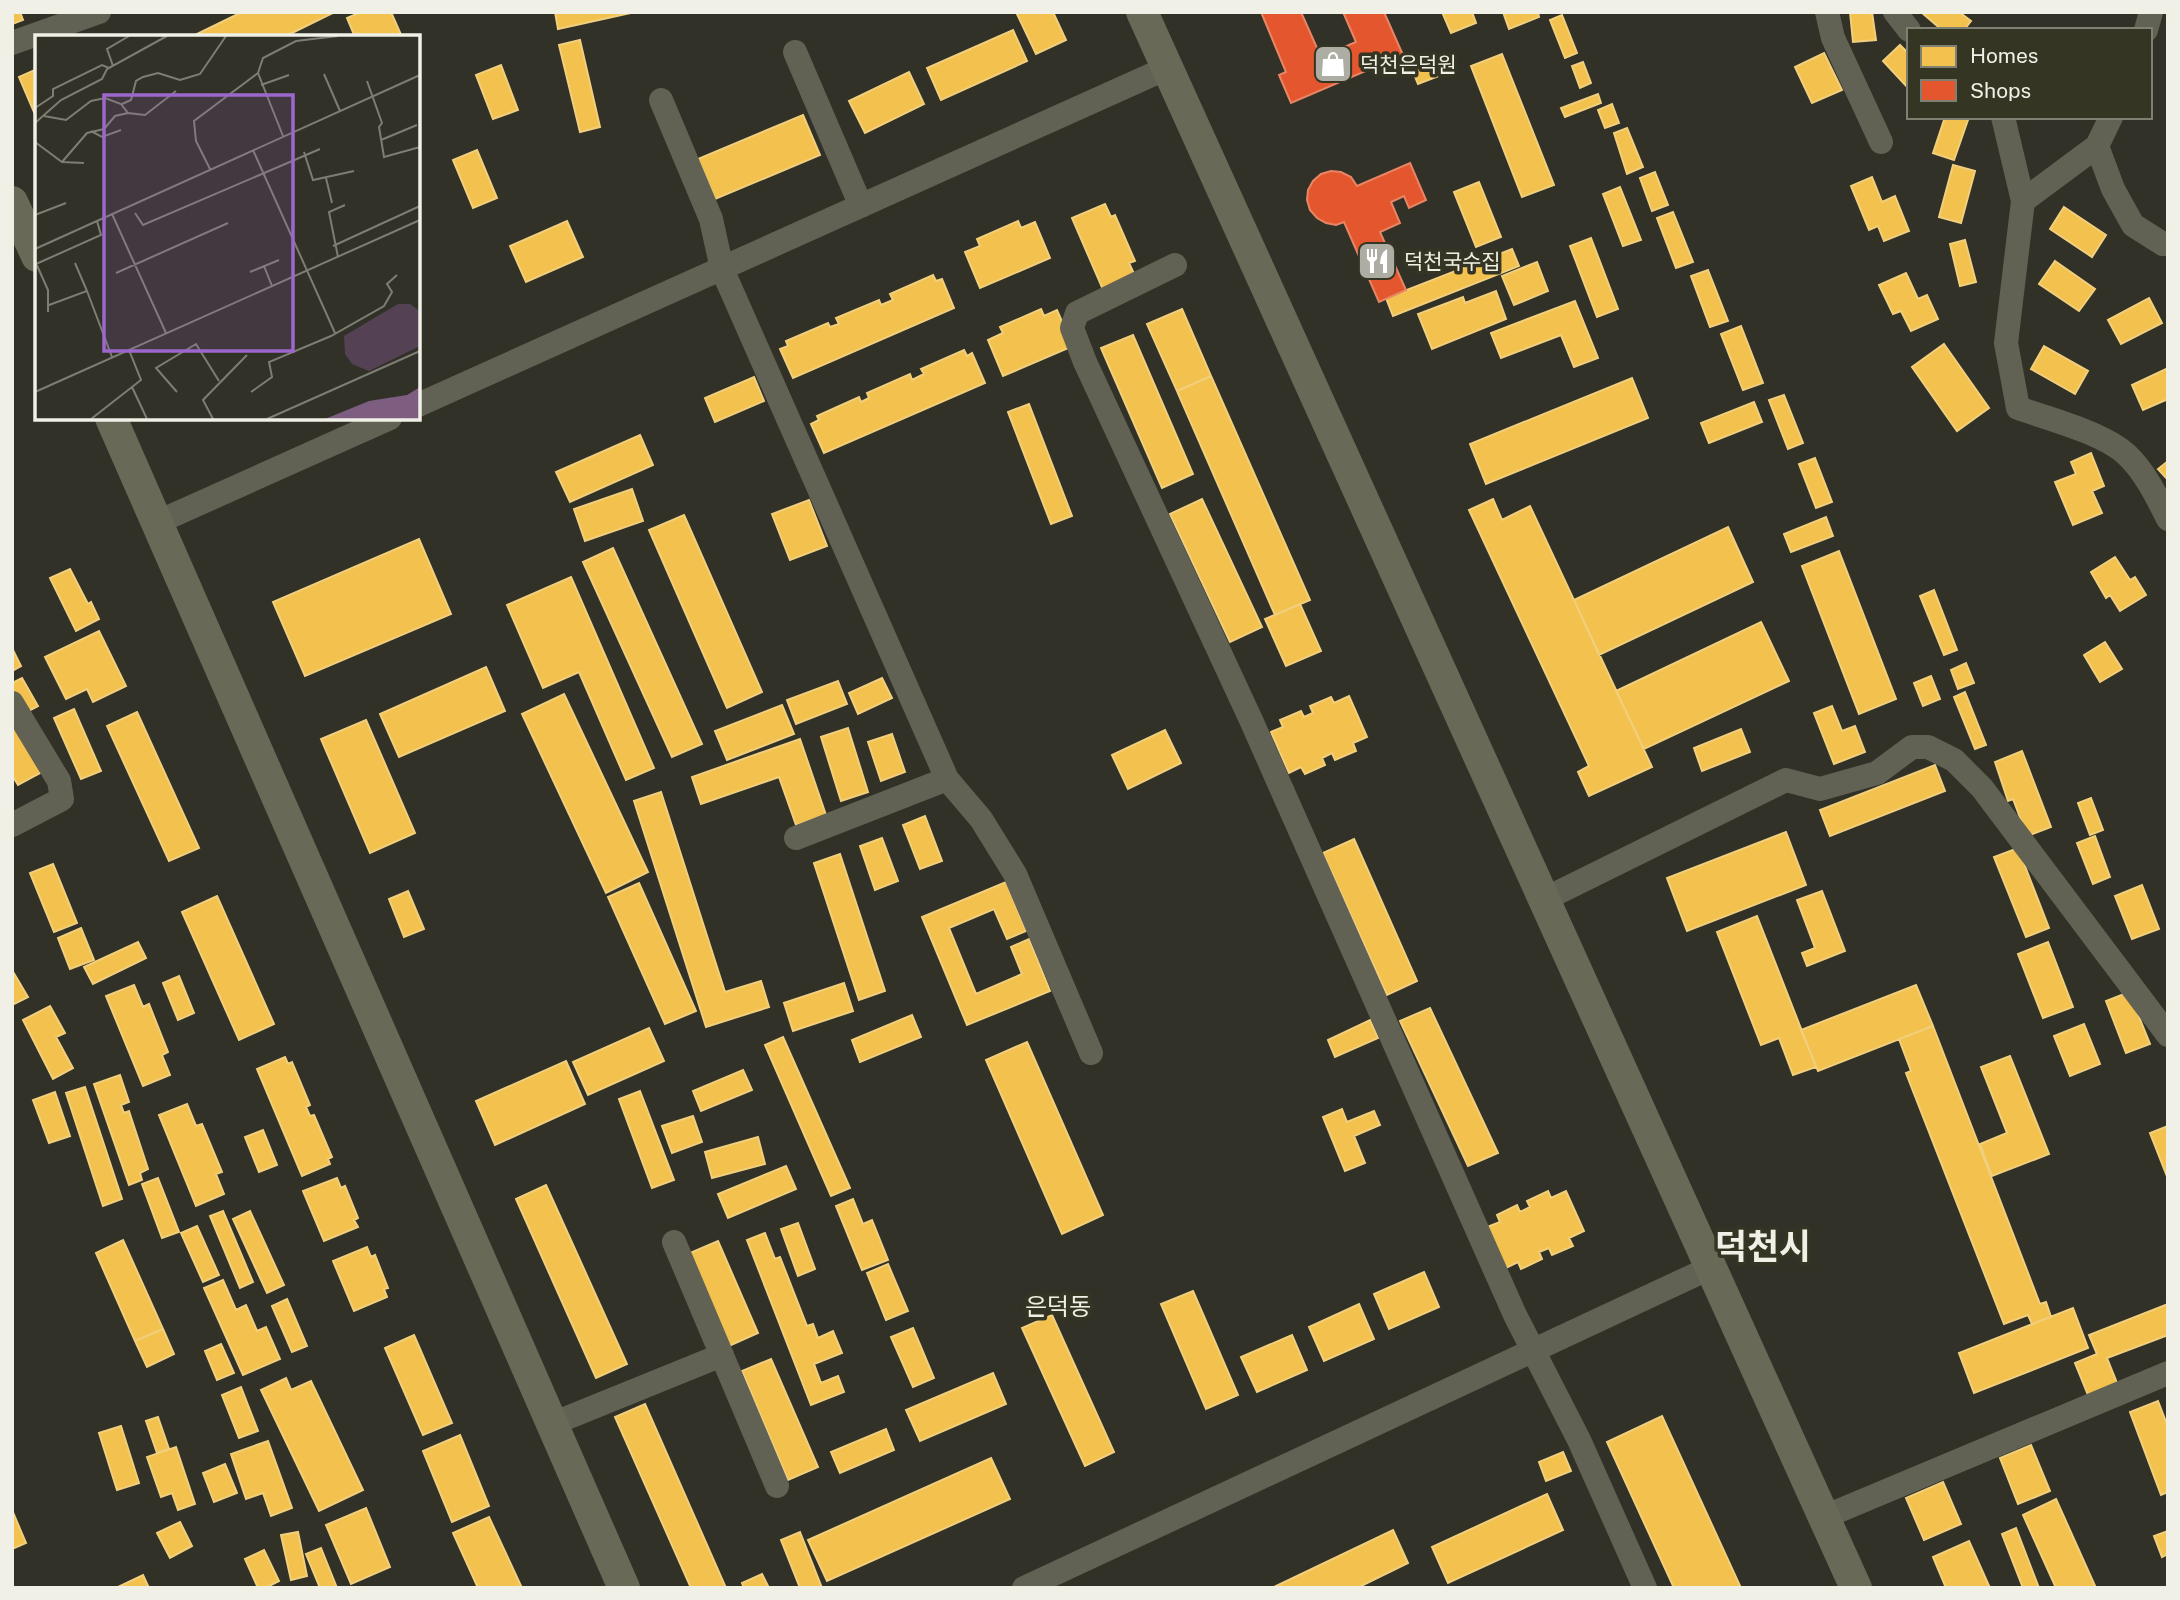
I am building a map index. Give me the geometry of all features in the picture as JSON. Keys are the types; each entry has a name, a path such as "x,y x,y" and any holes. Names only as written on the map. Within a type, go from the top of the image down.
{"main road":[{"path":"1142,12 1856,1588"},
{"path":"13,206 35,252"},
{"path":"112,420 624,1588"}],"street":[{"path":"12,43 99,12"},
{"path":"1827,12 1833,38 1881,142"},
{"path":"1895,12 1907,28"},
{"path":"795,52 861,206"},
{"path":"420,404 1167,68"},
{"path":"661,100 711,219 722,269 947,779 981,819 1015,874 1091,1054"},
{"path":"2003,119 2023,201 2006,343 2018,408 2096,436 2127,454 2152,488 2168,519"},
{"path":"2023,201 2097,146 2110,119"},
{"path":"2097,146 2113,189 2133,225 2163,244 2168,244"},
{"path":"1175,265 1077,313 1072,328 1085,362 1251,720 1533,1351 1579,1440 1645,1588"},
{"path":"158,522 386,420"},
{"path":"12,703 59,781 62,799 12,825"},
{"path":"1545,899 1786,780 1821,789 1877,773 1912,747 1928,747 1954,760 1982,788 2168,1035"},
{"path":"796,838 947,779"},
{"path":"674,1242 777,1486"},
{"path":"1024,1588 1712,1268"},
{"path":"552,1424 722,1355"},
{"path":"1824,1517 2168,1373"}],"building: Homes":[{"path":"12,12 20,12 23,20 12,24"},
{"path":"242,12 333,12 288,35 195,35"},
{"path":"361,12 391,12 401,35 354,35 347,18"},
{"path":"555,12 635,12 558,29"},
{"path":"1016,12 1053,12 1066,40 1036,54"},
{"path":"1442,12 1472,12 1476,23 1451,33"},
{"path":"1503,12 1538,12 1539,17 1509,29"},
{"path":"1850,12 1872,12 1876,40 1853,42"},
{"path":"1921,12 1959,12 1971,21 1966,28 1940,28"},
{"path":"1562,15 1577,53 1565,58 1550,20"},
{"path":"1013,30 1027,61 941,100 927,68"},
{"path":"580,40 600,127 580,132 559,45"},
{"path":"1900,45 1907,52 1907,87 1883,61"},
{"path":"1824,53 1842,90 1812,103 1795,67"},
{"path":"1431,54 1439,76 1418,84 1409,62"},
{"path":"1502,54 1554,185 1522,197 1471,66"},
{"path":"1583,62 1591,83 1580,88 1572,66"},
{"path":"501,65 518,110 493,119 476,75"},
{"path":"35,70 35,114 19,77"},
{"path":"909,72 924,104 865,133 849,101"},
{"path":"1598,94 1601,103 1565,117 1561,108"},
{"path":"1612,104 1619,123 1605,128 1598,110"},
{"path":"803,115 820,155 715,199 698,159"},
{"path":"1944,119 1968,119 1954,160 1933,153"},
{"path":"1627,128 1643,167 1627,174 1614,133"},
{"path":"477,150 497,198 473,208 453,160"},
{"path":"1953,165 1975,171 1961,223 1939,217"},
{"path":"1655,172 1668,205 1652,211 1640,178"},
{"path":"1872,177 1882,202 1895,196 1909,231 1884,241 1878,226 1869,230 1851,186"},
{"path":"1479,182 1501,237 1476,247 1454,192"},
{"path":"1620,187 1641,240 1623,246 1603,194"},
{"path":"1105,204 1111,217 1115,215 1135,261 1129,263 1136,278 1104,292 1072,218"},
{"path":"2064,207 2106,235 2092,257 2050,229"},
{"path":"1673,212 1693,262 1676,268 1657,218"},
{"path":"567,221 583,257 526,282 510,246"},
{"path":"1018,221 1021,228 1035,222 1050,258 980,288 965,252 980,246 977,239"},
{"path":"1591,238 1618,309 1597,317 1570,246"},
{"path":"1965,240 1976,282 1960,286 1950,244"},
{"path":"1512,249 1519,266 1393,316 1386,298"},
{"path":"2055,261 2095,289 2079,311 2039,284"},
{"path":"1537,262 1548,291 1514,305 1502,276"},
{"path":"1708,270 1728,321 1710,327 1691,276"},
{"path":"1906,273 1918,299 1927,295 1938,319 1911,331 1901,311 1893,314 1879,285"},
{"path":"933,275 936,281 942,279 954,308 793,378 780,349 788,346 786,341 828,323 830,327 839,324 836,318 879,300 881,305 893,300 890,294"},
{"path":"1496,291 1506,319 1432,349 1418,314 1463,297 1465,303"},
{"path":"2149,298 2162,323 2121,344 2108,320"},
{"path":"1575,301 1598,358 1574,367 1561,335 1501,358 1491,333"},
{"path":"1041,309 1044,316 1057,310 1073,346 1003,376 988,340 1003,333 1000,327"},
{"path":"1182,309 1211,376 1177,391 1147,324"},
{"path":"1741,326 1763,383 1743,390 1721,334"},
{"path":"1133,335 1193,474 1162,488 1101,348"},
{"path":"1944,344 1989,408 1957,431 1912,367"},
{"path":"2044,346 2088,371 2075,394 2031,369"},
{"path":"964,350 967,356 972,353 985,383 824,453 811,424 819,420 817,416 859,397 861,402 869,398 867,393 910,374 912,380 924,374 921,369"},
{"path":"2168,368 2168,399 2143,410 2132,385"},
{"path":"1211,376 1310,600 1275,615 1177,391"},
{"path":"754,377 764,401 715,422 705,398"},
{"path":"1632,378 1648,418 1486,484 1470,444"},
{"path":"1784,395 1803,443 1788,449 1769,400"},
{"path":"1754,402 1762,422 1709,443 1701,423"},
{"path":"1029,404 1072,516 1051,524 1008,412"},
{"path":"640,435 653,465 570,502 556,472"},
{"path":"2091,453 2104,486 2092,491 2102,513 2073,525 2055,482 2076,474 2071,462"},
{"path":"1815,458 1832,502 1816,508 1799,464"},
{"path":"2168,461 2168,480 2158,469"},
{"path":"632,489 643,521 585,541 574,509"},
{"path":"1202,499 1262,627 1230,642 1170,514"},
{"path":"1493,499 1502,520 1530,506 1652,767 1589,796 1578,772 1589,766 1469,510"},
{"path":"809,500 827,546 790,560 772,514"},
{"path":"684,515 762,692 727,708 649,530"},
{"path":"1826,517 1833,536 1791,552 1784,534"},
{"path":"1728,527 1753,582 1599,655 1574,600"},
{"path":"419,539 451,614 305,676 273,602"},
{"path":"613,548 702,744 672,757 583,562"},
{"path":"1839,551 1896,699 1859,714 1802,566"},
{"path":"2115,557 2130,580 2135,577 2146,595 2120,611 2110,595 2106,598 2091,572"},
{"path":"70,569 99,619 76,631 50,578"},
{"path":"571,577 654,768 626,780 579,672 543,688 507,605"},
{"path":"1934,590 1957,650 1944,655 1920,596"},
{"path":"1300,604 1321,651 1286,666 1265,619"},
{"path":"1761,622 1789,681 1644,749 1616,691"},
{"path":"99,631 126,686 93,702 87,689 66,699 45,657"},
{"path":"2105,642 2122,669 2100,682 2084,655"},
{"path":"12,648 21,666 12,671"},
{"path":"1966,663 1974,683 1958,689 1951,670"},
{"path":"486,667 505,711 399,757 380,714"},
{"path":"1931,676 1940,699 1923,706 1914,683"},
{"path":"22,678 38,706 25,713 12,688 12,683"},
{"path":"882,678 892,698 858,714 849,693"},
{"path":"838,681 847,704 796,724 787,700"},
{"path":"1965,692 1986,745 1975,749 1954,697"},
{"path":"564,694 648,872 606,893 522,714"},
{"path":"1349,696 1367,737 1353,743 1356,751 1335,760 1332,753 1322,758 1325,765 1305,774 1301,767 1289,773 1271,732 1283,727 1280,720 1301,711 1304,717 1313,713 1310,706 1331,697 1334,703"},
{"path":"782,705 794,734 727,760 715,731"},
{"path":"1832,706 1842,731 1855,726 1865,752 1834,764 1814,713"},
{"path":"74,709 101,771 81,779 54,718"},
{"path":"137,712 199,848 169,861 107,726"},
{"path":"366,720 415,833 370,853 321,739"},
{"path":"12,722 44,771 18,785 12,775"},
{"path":"848,728 868,792 841,801 821,737"},
{"path":"1741,729 1750,752 1702,771 1694,748"},
{"path":"1165,730 1181,763 1128,789 1112,755"},
{"path":"892,734 905,772 881,781 868,742"},
{"path":"800,739 826,815 796,825 779,777 701,804 692,777"},
{"path":"2022,751 2051,827 2027,836 2013,799 2008,801 1995,762"},
{"path":"1935,765 1945,791 1830,836 1820,810"},
{"path":"661,792 725,992 761,981 769,1007 706,1027 634,801"},
{"path":"2091,798 2103,830 2090,835 2078,803"},
{"path":"925,816 942,861 920,869 903,825"},
{"path":"1786,832 1806,885 1687,931 1667,878"},
{"path":"2095,836 2110,877 2093,884 2077,843"},
{"path":"882,838 898,881 875,890 860,846"},
{"path":"1354,839 1417,981 1387,995 1323,853"},
{"path":"2018,848 2049,928 2026,937 1994,857"},
{"path":"840,854 885,991 859,1000 814,863"},
{"path":"53,864 77,923 54,932 30,873"},
{"path":"1006,882 1026,931 1007,939 994,909 949,928 976,994 1022,974 1011,947 1029,939 1050,991 967,1025 922,917"},
{"path":"639,883 696,1011 665,1024 608,897"},
{"path":"2142,885 2159,929 2132,939 2115,896"},
{"path":"408,891 424,929 404,937 389,899"},
{"path":"1822,891 1845,951 1807,966 1802,953 1815,948 1797,900"},
{"path":"217,896 274,1024 239,1040 182,912"},
{"path":"1757,916 1816,1067 1793,1075 1779,1038 1761,1045 1717,932"},
{"path":"81,928 94,960 70,969 58,938"},
{"path":"138,942 146,958 93,984 84,967"},
{"path":"2048,942 2073,1007 2043,1018 2018,954"},
{"path":"12,970 28,997 14,1004 12,1002"},
{"path":"179,976 194,1013 178,1020 163,983"},
{"path":"844,983 853,1011 793,1031 784,1003"},
{"path":"134,985 143,1007 149,1004 168,1052 162,1055 170,1075 143,1086 106,996"},
{"path":"1916,985 1933,1026 1818,1071 1801,1030"},
{"path":"2129,992 2150,1044 2126,1053 2106,1001"},
{"path":"50,1006 65,1033 56,1037 73,1068 53,1079 23,1020"},
{"path":"1430,1008 1498,1153 1468,1166 1400,1021"},
{"path":"912,1015 921,1037 860,1062 852,1040"},
{"path":"1370,1020 1378,1038 1335,1057 1328,1040"},
{"path":"2084,1024 2100,1064 2070,1076 2054,1036"},
{"path":"1933,1026 2040,1304 2046,1302 2051,1317 2032,1324 2028,1315 2004,1324 1906,1073 1911,1071 1899,1039"},
{"path":"649,1028 664,1061 588,1095 573,1062"},
{"path":"783,1037 850,1188 831,1196 765,1045"},
{"path":"1027,1042 1103,1215 1062,1234 986,1060"},
{"path":"2010,1056 2049,1154 1992,1176 1980,1144 2007,1133 1981,1067"},
{"path":"285,1057 288,1064 292,1062 310,1105 306,1107 310,1116 314,1115 332,1157 328,1159 330,1164 302,1176 257,1069"},
{"path":"566,1061 585,1104 495,1145 476,1101"},
{"path":"743,1070 752,1090 701,1111 693,1091"},
{"path":"120,1075 129,1102 121,1105 124,1113 129,1111 148,1169 140,1173 142,1180 129,1185 94,1084"},
{"path":"85,1087 122,1199 103,1206 66,1093"},
{"path":"640,1091 674,1180 652,1188 619,1099"},
{"path":"55,1092 70,1136 49,1143 33,1100"},
{"path":"187,1104 196,1126 202,1124 222,1172 216,1174 224,1194 196,1206 159,1115"},
{"path":"1342,1109 1347,1122 1374,1111 1380,1125 1354,1136 1365,1163 1345,1171 1323,1117"},
{"path":"693,1116 702,1142 672,1153 662,1126"},
{"path":"2168,1126 2168,1179 2150,1133"},
{"path":"263,1130 277,1165 259,1172 245,1137"},
{"path":"758,1137 765,1164 712,1178 705,1152"},
{"path":"786,1166 796,1189 728,1218 718,1194"},
{"path":"158,1178 179,1232 162,1238 142,1184"},
{"path":"337,1178 341,1188 345,1186 358,1218 354,1220 358,1227 324,1241 303,1191"},
{"path":"546,1185 627,1364 596,1378 516,1199"},
{"path":"1548,1191 1551,1198 1566,1191 1584,1231 1569,1238 1573,1246 1552,1255 1549,1248 1539,1252 1542,1259 1521,1269 1518,1262 1506,1268 1487,1227 1500,1222 1497,1215 1517,1205 1520,1212 1530,1207 1527,1201"},
{"path":"853,1199 863,1224 872,1220 888,1260 862,1270 836,1206"},
{"path":"223,1211 253,1282 240,1288 210,1216"},
{"path":"250,1211 284,1285 267,1293 233,1219"},
{"path":"798,1223 815,1269 798,1276 781,1229"},
{"path":"197,1226 219,1275 203,1282 181,1233"},
{"path":"765,1233 775,1259 780,1257 807,1326 813,1324 818,1338 833,1331 842,1353 814,1364 821,1383 838,1376 844,1392 811,1405 747,1240"},
{"path":"123,1240 163,1329 135,1341 96,1253"},
{"path":"718,1241 758,1333 729,1346 690,1253"},
{"path":"367,1247 371,1257 375,1255 388,1288 384,1289 387,1297 354,1311 333,1261"},
{"path":"888,1264 908,1311 886,1320 867,1273"},
{"path":"1424,1272 1439,1307 1389,1329 1374,1294"},
{"path":"223,1280 236,1310 246,1305 257,1331 266,1327 280,1359 243,1375 204,1288"},
{"path":"1193,1291 1238,1395 1206,1409 1161,1304"},
{"path":"287,1299 307,1346 292,1352 272,1306"},
{"path":"1359,1304 1374,1339 1324,1361 1309,1327"},
{"path":"2168,1304 2168,1335 2107,1358 2117,1383 2088,1395 2075,1363 2097,1354 2089,1335"},
{"path":"2073,1308 2088,1348 1974,1393 1959,1353"},
{"path":"1052,1315 1114,1452 1085,1466 1022,1328"},
{"path":"913,1328 934,1378 913,1387 891,1337"},
{"path":"163,1329 174,1354 147,1367 135,1341"},
{"path":"414,1335 452,1423 423,1435 385,1348"},
{"path":"1292,1335 1307,1370 1257,1392 1241,1357"},
{"path":"221,1344 234,1373 217,1380 205,1351"},
{"path":"771,1359 818,1467 788,1480 742,1371"},
{"path":"993,1373 1006,1404 920,1441 906,1410"},
{"path":"286,1378 291,1390 311,1381 363,1490 319,1511 261,1390"},
{"path":"241,1387 258,1431 239,1438 222,1395"},
{"path":"2158,1401 2168,1427 2168,1492 2161,1495 2130,1412"},
{"path":"645,1404 726,1588 691,1588 615,1417"},
{"path":"1662,1416 1741,1588 1674,1588 1607,1442"},
{"path":"158,1417 169,1449 157,1453 146,1421"},
{"path":"121,1426 139,1483 117,1490 99,1433"},
{"path":"886,1429 894,1450 840,1473 831,1452"},
{"path":"460,1435 489,1506 452,1522 423,1451"},
{"path":"268,1441 292,1508 271,1516 263,1493 246,1499 231,1454"},
{"path":"2031,1445 2050,1491 2018,1504 2000,1458"},
{"path":"176,1447 195,1504 178,1510 172,1493 161,1497 147,1457"},
{"path":"1563,1452 1571,1471 1546,1481 1539,1462"},
{"path":"991,1458 1010,1499 827,1581 808,1540"},
{"path":"225,1464 237,1493 214,1502 203,1473"},
{"path":"1943,1482 1961,1524 1924,1540 1906,1498"},
{"path":"1547,1494 1563,1530 1448,1583 1432,1547"},
{"path":"2056,1499 2096,1588 2056,1588 2023,1515"},
{"path":"366,1508 390,1567 351,1584 326,1525"},
{"path":"12,1510 26,1543 12,1549"},
{"path":"489,1517 522,1588 478,1588 453,1533"},
{"path":"180,1522 192,1546 170,1558 157,1533"},
{"path":"2016,1528 2039,1588 2023,1588 2002,1534"},
{"path":"1393,1530 1408,1563 1357,1588 1272,1588"},
{"path":"2168,1531 2168,1554 2162,1557 2154,1536"},
{"path":"298,1532 307,1576 291,1580 281,1535"},
{"path":"800,1532 822,1588 800,1588 781,1540"},
{"path":"1969,1541 1990,1588 1946,1588 1933,1557"},
{"path":"321,1548 337,1588 320,1588 306,1554"},
{"path":"264,1550 279,1581 265,1588 258,1588 245,1559"},
{"path":"762,1574 769,1588 744,1588 742,1583"},
{"path":"143,1575 149,1588 116,1588"}],"building: Shops":[{"name":"덕천은덕원","path":"1261,12 1301,12 1321,57 1356,42 1343,12 1384,12 1403,55 1291,103 1279,75 1286,72"},
{"name":"덕천국수집","path":"1410,163 1426,200 1409,208 1404,196 1391,202 1400,223 1380,232 1406,290 1379,302 1344,222 1336,225 1317,218 1310,210 1308,190 1321,174 1331,171 1351,177 1357,186"}],"place":[{"name":"덕천은덕원","path":"1333,64"},
{"name":"덕천국수집","path":"1377,261"}],"district":[{"name":"덕천시","path":"1763,1246"},
{"name":"은덕동","path":"1058,1306"}]}
